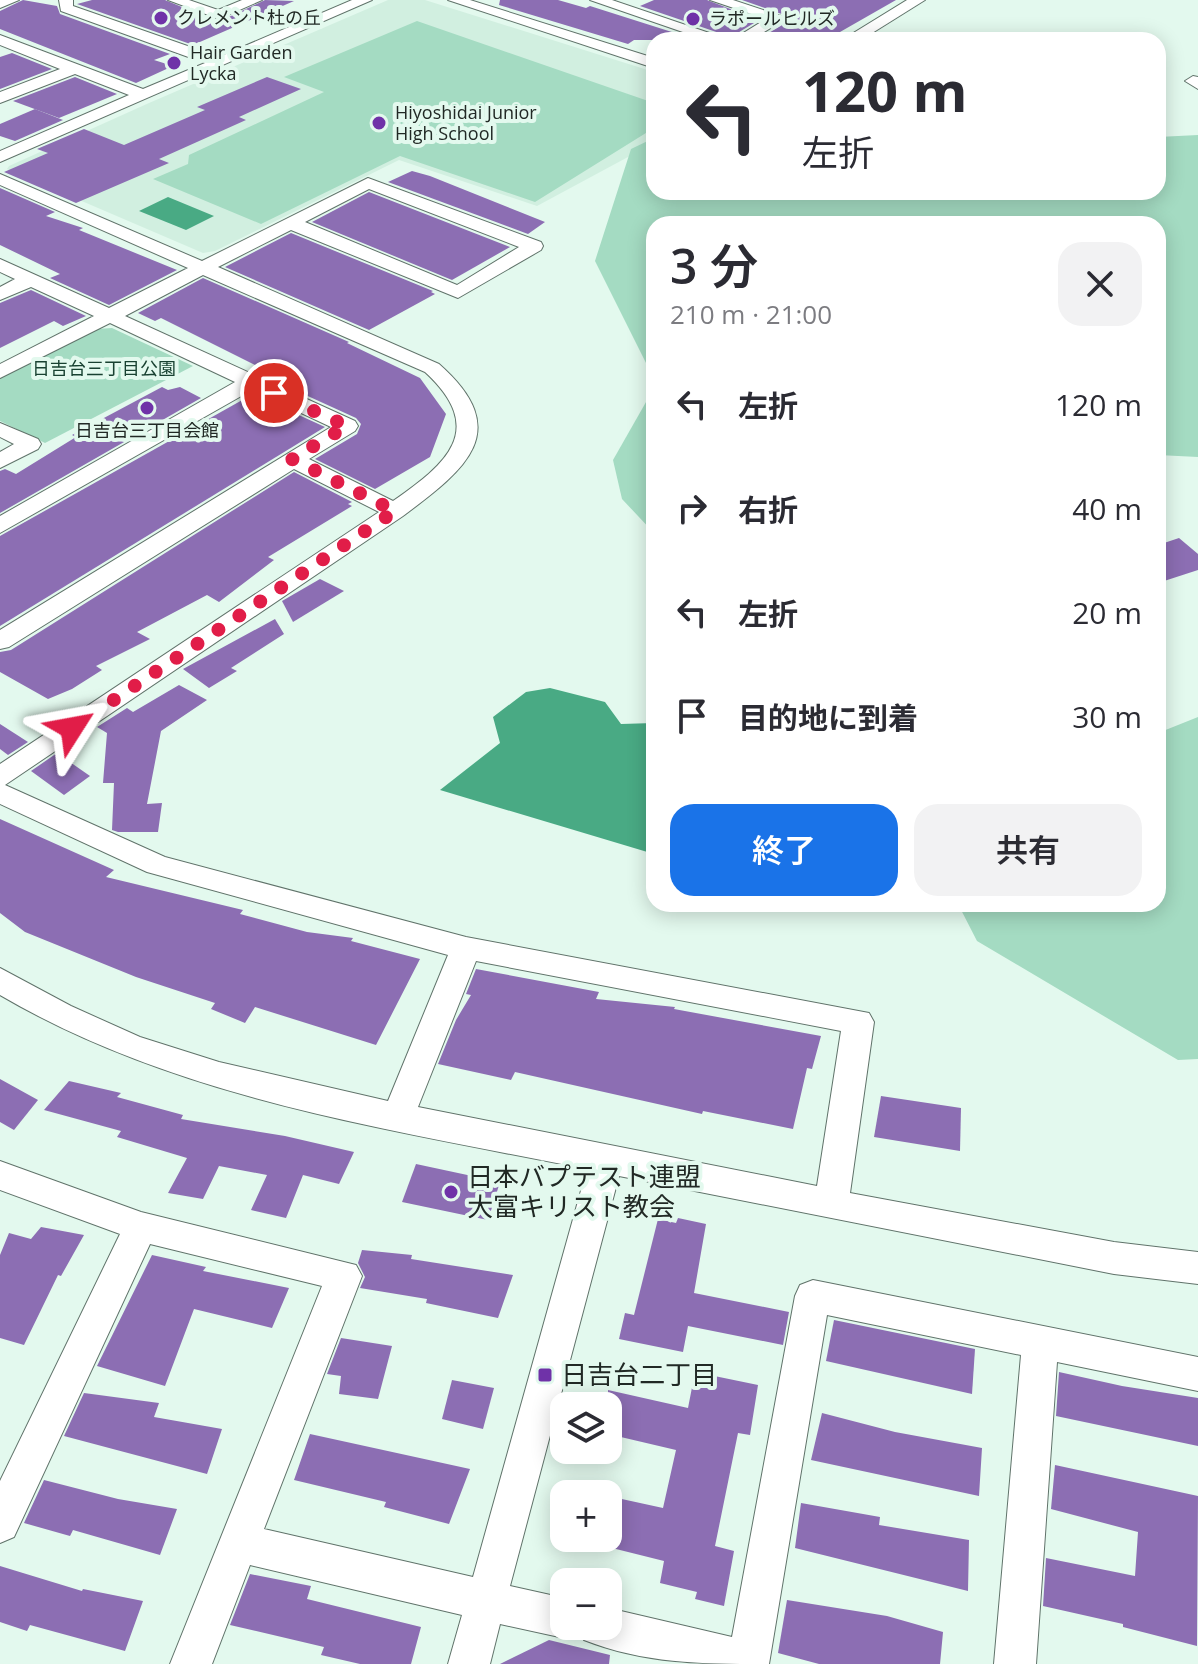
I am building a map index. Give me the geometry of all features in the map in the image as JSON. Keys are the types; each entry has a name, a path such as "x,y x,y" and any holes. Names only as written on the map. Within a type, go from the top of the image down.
{"street":[{"path":"0,4 12,0"},
{"path":"66,0 66,8 220,63"},
{"path":"175,0 219,15 255,0"},
{"path":"0,157 365,0"},
{"path":"597,0 697,32"},
{"path":"717,0 779,18 754,32"},
{"path":"864,32 918,0"},
{"path":"467,1 646,60"},
{"path":"0,40 143,95"},
{"path":"0,98 74,69"},
{"path":"0,179 432,368 450,383 462,402 467,426 465,443 453,466 395,511 0,777"},
{"path":"0,372 368,183 534,246 458,292 291,223"},
{"path":"0,265 347,426 0,641"},
{"path":"0,294 31,279"},
{"path":"0,526 249,383"},
{"path":"0,429 30,444 0,461"},
{"path":"292,459 395,511"},
{"path":"0,793 157,865 466,948 858,1022 831,1204"},
{"path":"398,1117 466,948"},
{"path":"0,980 60,1015 130,1046 219,1075 398,1117 831,1204 1114,1258 1198,1268"},
{"path":"469,1664 607,1158"},
{"path":"0,1175 141,1227 344,1276 191,1664"},
{"path":"0,1523 10,1480 141,1227"},
{"path":"622,1632 748,1663 813,1296 1198,1374"},
{"path":"1015,1664 1040,1341"},
{"path":"238,1543 550,1615"}],"shaded area":[{"name":"Hiyoshidai Junior High School","path":"388,0 425,0 646,69 646,147 537,206 399,160 215,251 203,253 7,169 149,103"},
{"path":"168,197 214,216 186,230 139,211"},
{"path":"550,688 605,702 621,724 646,723 646,852 440,790 500,743 493,717 526,692"}],"green space":[{"path":"417,21 646,100 646,133 535,202 400,156 261,224 153,179 188,164 189,155 324,92 284,77"},
{"path":"1198,135 1198,457 1166,455 1166,216 646,216 646,363 595,261 631,149 646,142 646,200 1166,200 1166,137"},
{"name":"日吉台三丁目公園","path":"112,328 193,366 45,443 0,421 0,378 96,329"},
{"path":"646,402 646,524 622,499 613,460"},
{"path":"1198,717 1198,1059 1178,1060 977,941 962,912 1166,912 1166,730"}],"building":[{"path":"23,0 57,6 60,14 170,54 154,60 173,66 136,83 0,29 0,11"},
{"path":"92,0 165,0 218,22 265,0 294,1 193,45 77,4"},
{"path":"500,0 558,0 586,8 590,6 672,32 646,32 646,40 634,40 628,44 499,5"},
{"path":"654,0 707,0 759,20 739,32 716,32 640,6"},
{"path":"742,0 896,0 840,32 770,32 789,21 790,17"},
{"path":"12,53 52,69 0,89 0,57"},
{"path":"75,77 117,94 59,118 13,101"},
{"path":"267,77 301,89 239,117 246,120 159,159 169,163 76,203 4,172 48,153 37,149 84,129 124,145 205,110 197,107"},
{"path":"35,109 63,120 15,141 0,136 0,124"},
{"path":"412,171 545,222 528,234 388,182"},
{"path":"0,188 55,212 46,216 83,228 79,230 177,270 109,305 50,278 60,274 0,245"},
{"path":"369,192 510,247 452,280 312,222"},
{"path":"291,233 435,294 369,330 225,267"},
{"path":"203,278 349,342 420,378 446,414 430,457 375,489 315,459 357,434 361,424 356,418 277,382 283,379 161,318 155,321 138,313"},
{"path":"31,290 86,316 63,326 54,321 0,348 0,303"},
{"path":"162,387 168,390 180,387 201,398 0,513 0,471 5,469 16,474 76,437 72,435"},
{"path":"253,394 325,427 0,626 0,536"},
{"path":"294,472 352,502 348,504 352,506 268,557 274,560 219,602 207,595 137,632 150,639 96,666 102,670 72,689 48,699 0,672 0,652 11,650"},
{"path":"1179,538 1198,554 1198,570 1166,580 1166,542"},
{"path":"320,579 344,591 293,622 282,601"},
{"path":"275,619 284,634 231,668 237,671 209,688 183,669"},
{"path":"179,685 207,700 161,731 147,804 162,803 158,832 112,830 114,783 103,783 107,733 97,727 127,708 133,712"},
{"path":"0,724 28,742 8,755 0,749"},
{"path":"57,753 90,776 64,795 31,771"},
{"path":"0,819 114,870 106,877 243,910 240,914 307,932 353,938 351,941 420,959 376,1045 255,1007 245,1023 211,1009 215,1003 136,977 25,932 0,913"},
{"path":"476,969 599,992 596,999 675,1007 821,1036 812,1069 807,1068 793,1129 703,1111 702,1114 515,1072 511,1080 438,1064 456,1020 471,995 466,994"},
{"path":"0,1079 38,1100 14,1130 0,1122"},
{"path":"69,1081 121,1093 117,1097 183,1115 181,1119 285,1136 354,1152 339,1184 303,1175 286,1218 251,1210 267,1175 219,1166 203,1199 168,1193 187,1158 117,1137 121,1131 44,1110"},
{"path":"881,1096 961,1108 960,1151 874,1137"},
{"name":"日本バプテスト連盟 大富キリスト教会","path":"416,1164 500,1182 488,1220 402,1202"},
{"path":"678,1218 706,1224 694,1293 789,1312 783,1345 688,1326 683,1352 619,1339 625,1313 634,1315 658,1219 676,1223"},
{"path":"41,1227 84,1235 61,1276 58,1275 24,1345 0,1338 0,1255 9,1233 31,1239"},
{"path":"362,1250 412,1255 411,1259 513,1275 498,1318 426,1303 427,1299 360,1288 365,1277 358,1263"},
{"path":"152,1255 206,1267 203,1271 289,1288 272,1328 194,1309 165,1386 97,1366"},
{"path":"834,1320 975,1349 972,1394 826,1361"},
{"path":"341,1338 392,1346 378,1399 339,1394 341,1376 327,1374"},
{"path":"695,1372 758,1385 750,1435 738,1433 715,1546 734,1551 724,1606 695,1599 697,1592 660,1583 664,1561 622,1550 622,1499 663,1508 676,1450 622,1437 622,1393 688,1408"},
{"path":"1059,1372 1198,1398 1198,1446 1056,1416"},
{"path":"452,1380 494,1388 483,1429 442,1419"},
{"path":"84,1393 159,1403 154,1417 222,1429 207,1474 64,1436"},
{"path":"822,1413 895,1432 982,1448 979,1496 811,1460"},
{"path":"310,1434 470,1469 449,1524 384,1507 386,1502 294,1480"},
{"path":"1055,1465 1198,1496 1197,1646 1123,1627 1123,1624 1043,1606 1046,1558 1135,1576 1138,1532 1051,1509"},
{"path":"44,1480 118,1499 177,1509 160,1555 73,1530 70,1536 24,1523"},
{"path":"801,1503 880,1517 879,1525 969,1540 968,1591 795,1548"},
{"path":"0,1566 82,1591 143,1601 125,1651 30,1625 27,1631 0,1622"},
{"path":"250,1574 311,1586 307,1599 421,1627 411,1664 360,1664 321,1655 324,1647 230,1625"},
{"path":"787,1600 887,1616 943,1632 940,1664 819,1664 778,1653"},
{"path":"549,1640 610,1655 609,1664 500,1664"}],"place":[{"name":"クレメント杜の丘","path":"161,18"},
{"name":"ラポールヒルズ","path":"693,19"},
{"name":"Hair Garden Lycka","path":"174,63"},
{"name":"Hiyoshidai Junior High School","path":"379,123"},
{"name":"日吉台三丁目会館","path":"147,408"},
{"name":"日本バプテスト連盟 大富キリスト教会","path":"451,1192"},
{"name":"日吉台二丁目","path":"545,1375"}],"route":[{"path":"72,728 395,511 292,459 347,426 274,393"}]}
